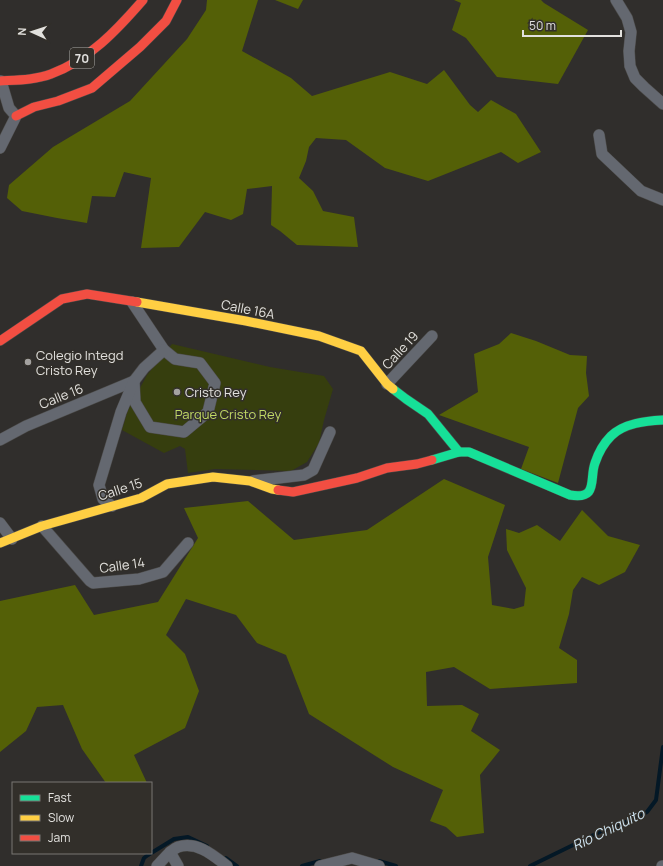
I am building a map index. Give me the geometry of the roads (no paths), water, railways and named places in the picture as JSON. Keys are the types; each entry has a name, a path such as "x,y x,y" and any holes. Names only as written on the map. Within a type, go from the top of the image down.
{"street":[{"name":"70","path":"0,81 26,79 51,74 71,65 88,54 111,34 143,0"},
{"path":"0,148 16,116 34,107 58,101 92,88 140,47 166,21 177,0"},
{"path":"616,0 627,18 631,32 629,51 630,66 635,78 663,104"},
{"path":"0,81 9,108 16,116"},
{"path":"599,135 602,154 641,191 663,200"},
{"name":"Calle 16A","path":"0,341 62,299 87,294 246,321 319,336 361,351 388,384 428,414 459,452"},
{"path":"132,302 164,350 175,359 200,363 215,383 208,412 184,432 150,427 135,402 134,382"},
{"name":"Calle 19","path":"388,384 432,336"},
{"path":"112,506 103,499 99,484 121,412 134,382 144,368 164,350"},
{"name":"Calle 16","path":"0,440 26,426 134,382"},
{"path":"459,452 469,452 570,495 578,497 586,494 592,485 594,465 612,434 631,424 663,420"},
{"path":"250,481 304,475 313,470 330,432"},
{"name":"Calle 15","path":"0,543 42,526 141,498 167,484 213,477 250,481 272,489 293,492 357,478 387,468 417,464 459,452"},
{"path":"0,523 12,539"},
{"name":"Calle 14","path":"42,526 93,583 139,579 163,572 188,543"},
{"path":"157,866 170,852 178,847 188,846 200,848 212,854 227,866"},
{"path":"170,852 178,866"},
{"path":"320,866 352,858 379,866"}],"waterway":[{"name":"Río Chiquito","path":"530,866 610,827 632,820 647,812 656,800 663,747"},
{"name":"Río Chiquito","path":"152,853 174,839 188,837 207,846"},
{"name":"Río Chiquito","path":"141,866 144,858 150,854"},
{"name":"Río Chiquito","path":"226,858 237,866"},
{"name":"Río Chiquito","path":"302,866 320,861"},
{"name":"Río Chiquito","path":"379,861 396,866"}],"place":[{"name":"Colegio Integd Cristo Rey","path":"28,362"},
{"name":"Cristo Rey","path":"177,392"}],"park label":[{"name":"Parque Cristo Rey","path":"228,414"}]}
